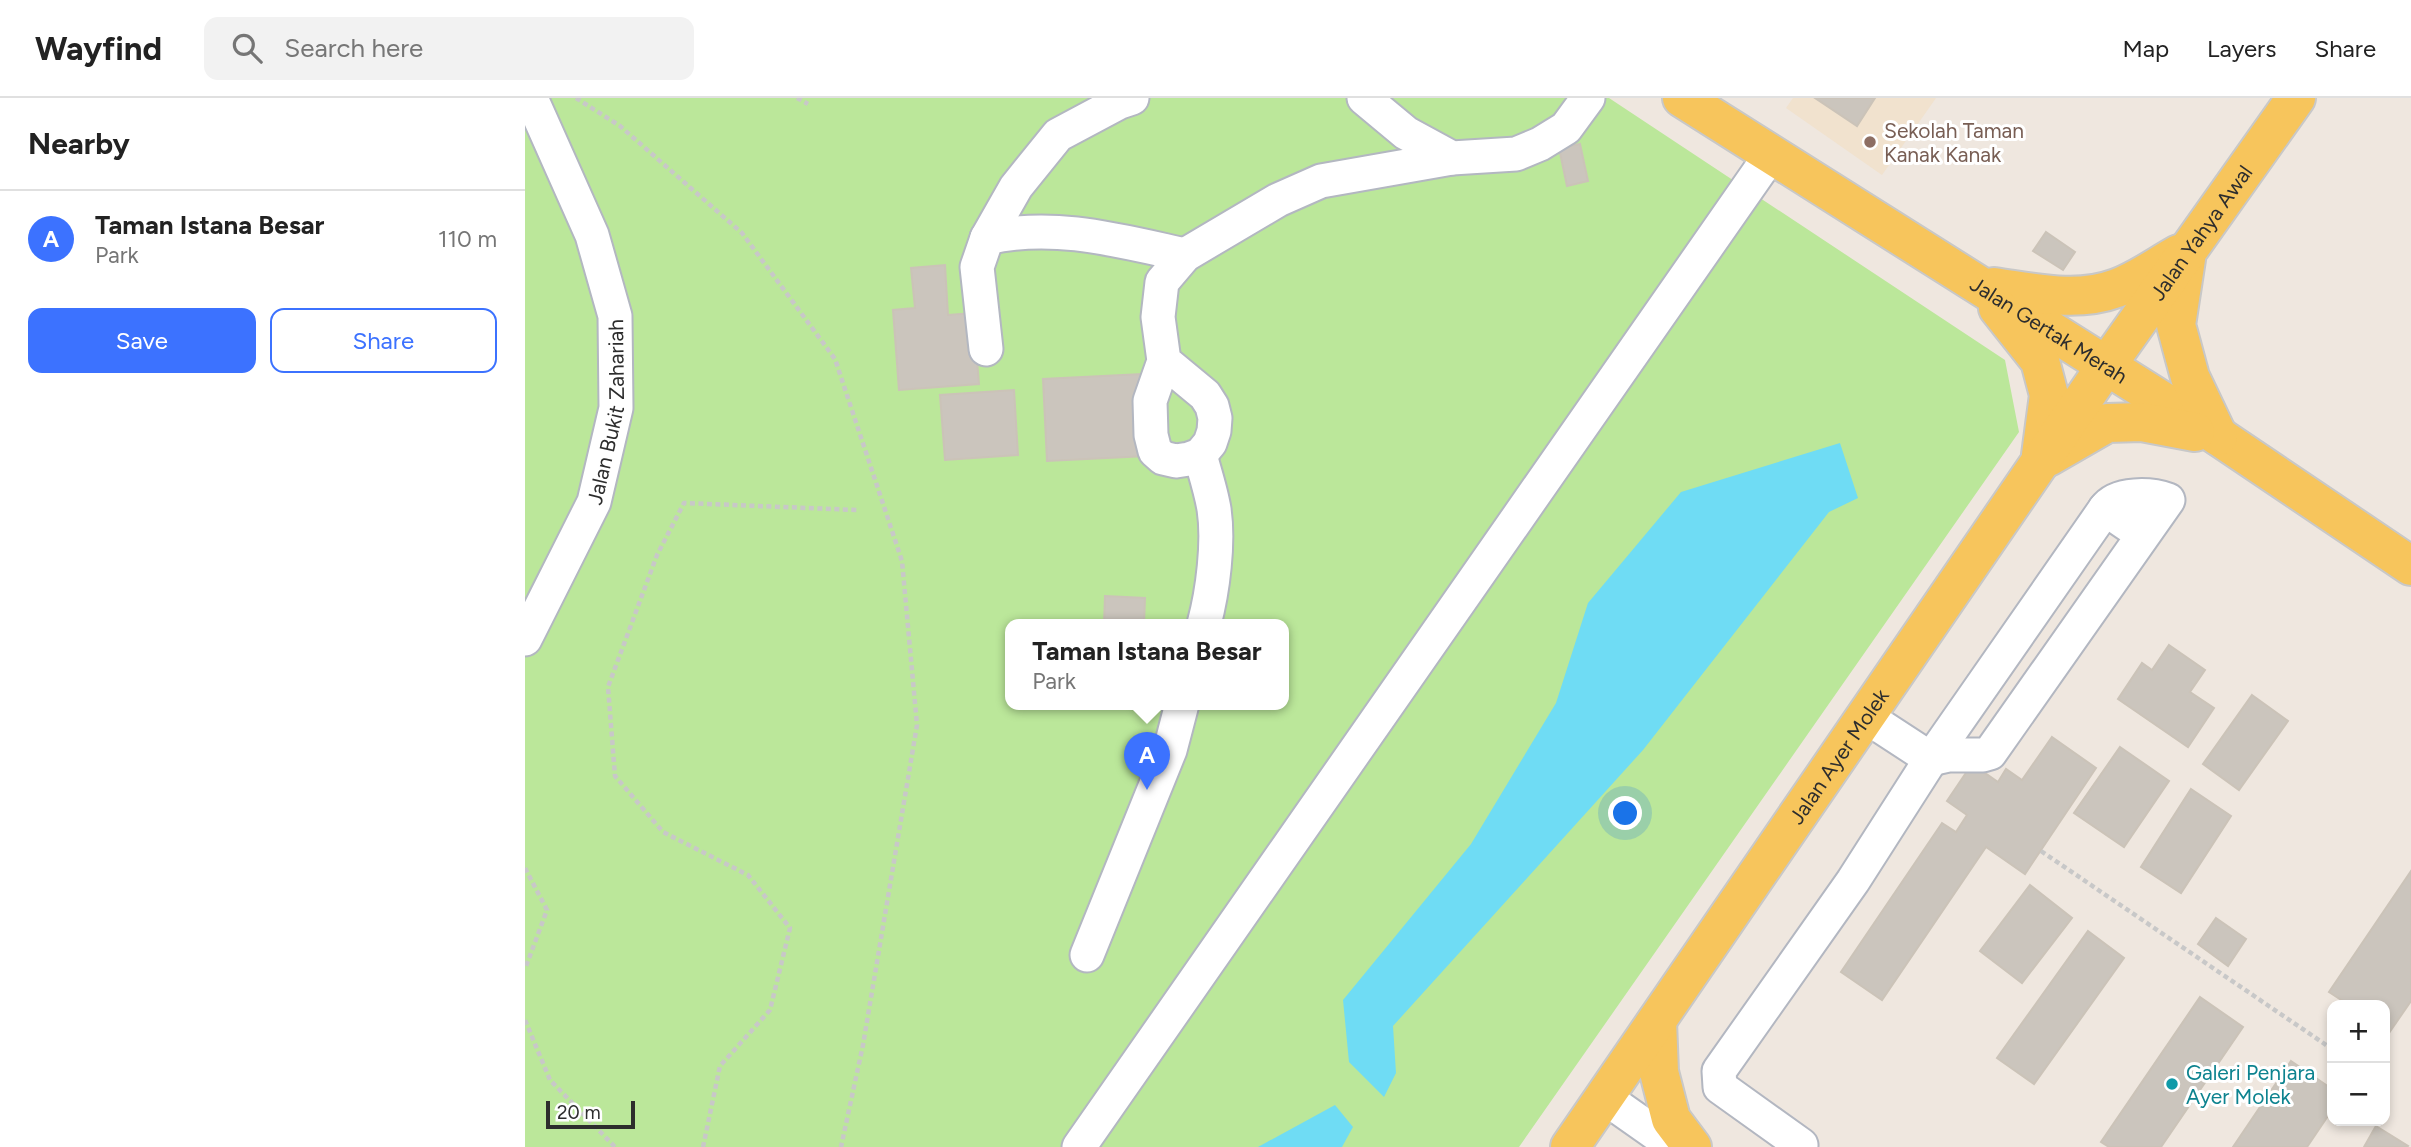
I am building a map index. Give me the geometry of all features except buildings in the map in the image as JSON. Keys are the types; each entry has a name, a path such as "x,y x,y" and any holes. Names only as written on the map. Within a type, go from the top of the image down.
{"main road":[{"name":"Jalan Gertak Merah","path":"1682,98 1770,156 2218,436 2411,566"},
{"name":"Jalan Yahya Awal","path":"2106,366 2295,98"},
{"path":"1979,285 2060,297 2093,295 2119,288 2187,250"},
{"path":"2187,250 2176,325 2190,377 2218,436"},
{"path":"1979,285 2040,361 2049,395 2041,461"},
{"name":"Jalan Ayer Molek","path":"1570,1147 2106,366"},
{"path":"2041,461 2108,423 2142,422 2218,436"},
{"path":"1657,1021 1659,1072 1671,1119 1692,1147"}],"street":[{"name":"Jalan Bukit Zahariah","path":"525,639 594,502 616,408 615,316 592,235 531,98"},
{"path":"986,349 977,267 987,237 1016,187 1058,135 1132,98"},
{"path":"1364,98 1406,133 1452,158"},
{"path":"1164,361 1205,395 1216,418 1209,443 1200,455 1176,461 1163,458 1155,451 1151,435 1150,401 1164,361 1158,317 1162,282 1185,255 1278,200 1321,181 1452,158 1516,154 1540,144 1566,128 1588,98"},
{"path":"1079,1147 1770,156"},
{"path":"987,237 1008,233 1096,236 1185,255"},
{"path":"1200,455 1215,523 1214,560 1205,619"},
{"path":"1800,1147 1801,1145 1720,1087 1719,1071 1853,881 1931,759 2109,503 2122,498 2156,495 2168,500 1990,753 1949,754 1931,759 1865,716"},
{"path":"2105,509 2143,535"},
{"path":"1087,955 1170,750 1180,710"},
{"path":"1604,1097 1675,1147"}],"path":[{"path":"576,98 620,126 742,233 835,359 902,561 917,725 863,1045 841,1147"},
{"path":"797,98 808,104"},
{"path":"703,1147 720,1066 770,1010 790,928 748,875 663,832 615,776 608,687 657,555 684,503 857,510"},
{"path":"2041,851 2327,1046"},
{"path":"525,868 547,910 525,968"},
{"path":"525,1020 550,1080 615,1147"}],"shaded area":[{"name":"Sekolah Taman Kanak Kanak","path":"1793,98 1936,98 1882,175 1786,108"}],"green space":[{"path":"525,98 1609,98 2005,360 2019,432 1519,1147 525,1147"}],"water":[{"path":"1840,443 1858,498 1829,512 1643,750 1393,1026 1396,1073 1384,1097 1349,1062 1343,1000 1471,844 1556,703 1588,603 1681,492"},
{"path":"1335,1105 1353,1127 1342,1147 1258,1147"}],"place":[{"name":"Sekolah Taman Kanak Kanak","path":"1870,142"},
{"name":"Taman Istana Besar","path":"1147,790"},
{"name":"Galeri Penjara Ayer Molek","path":"2172,1084"}]}
